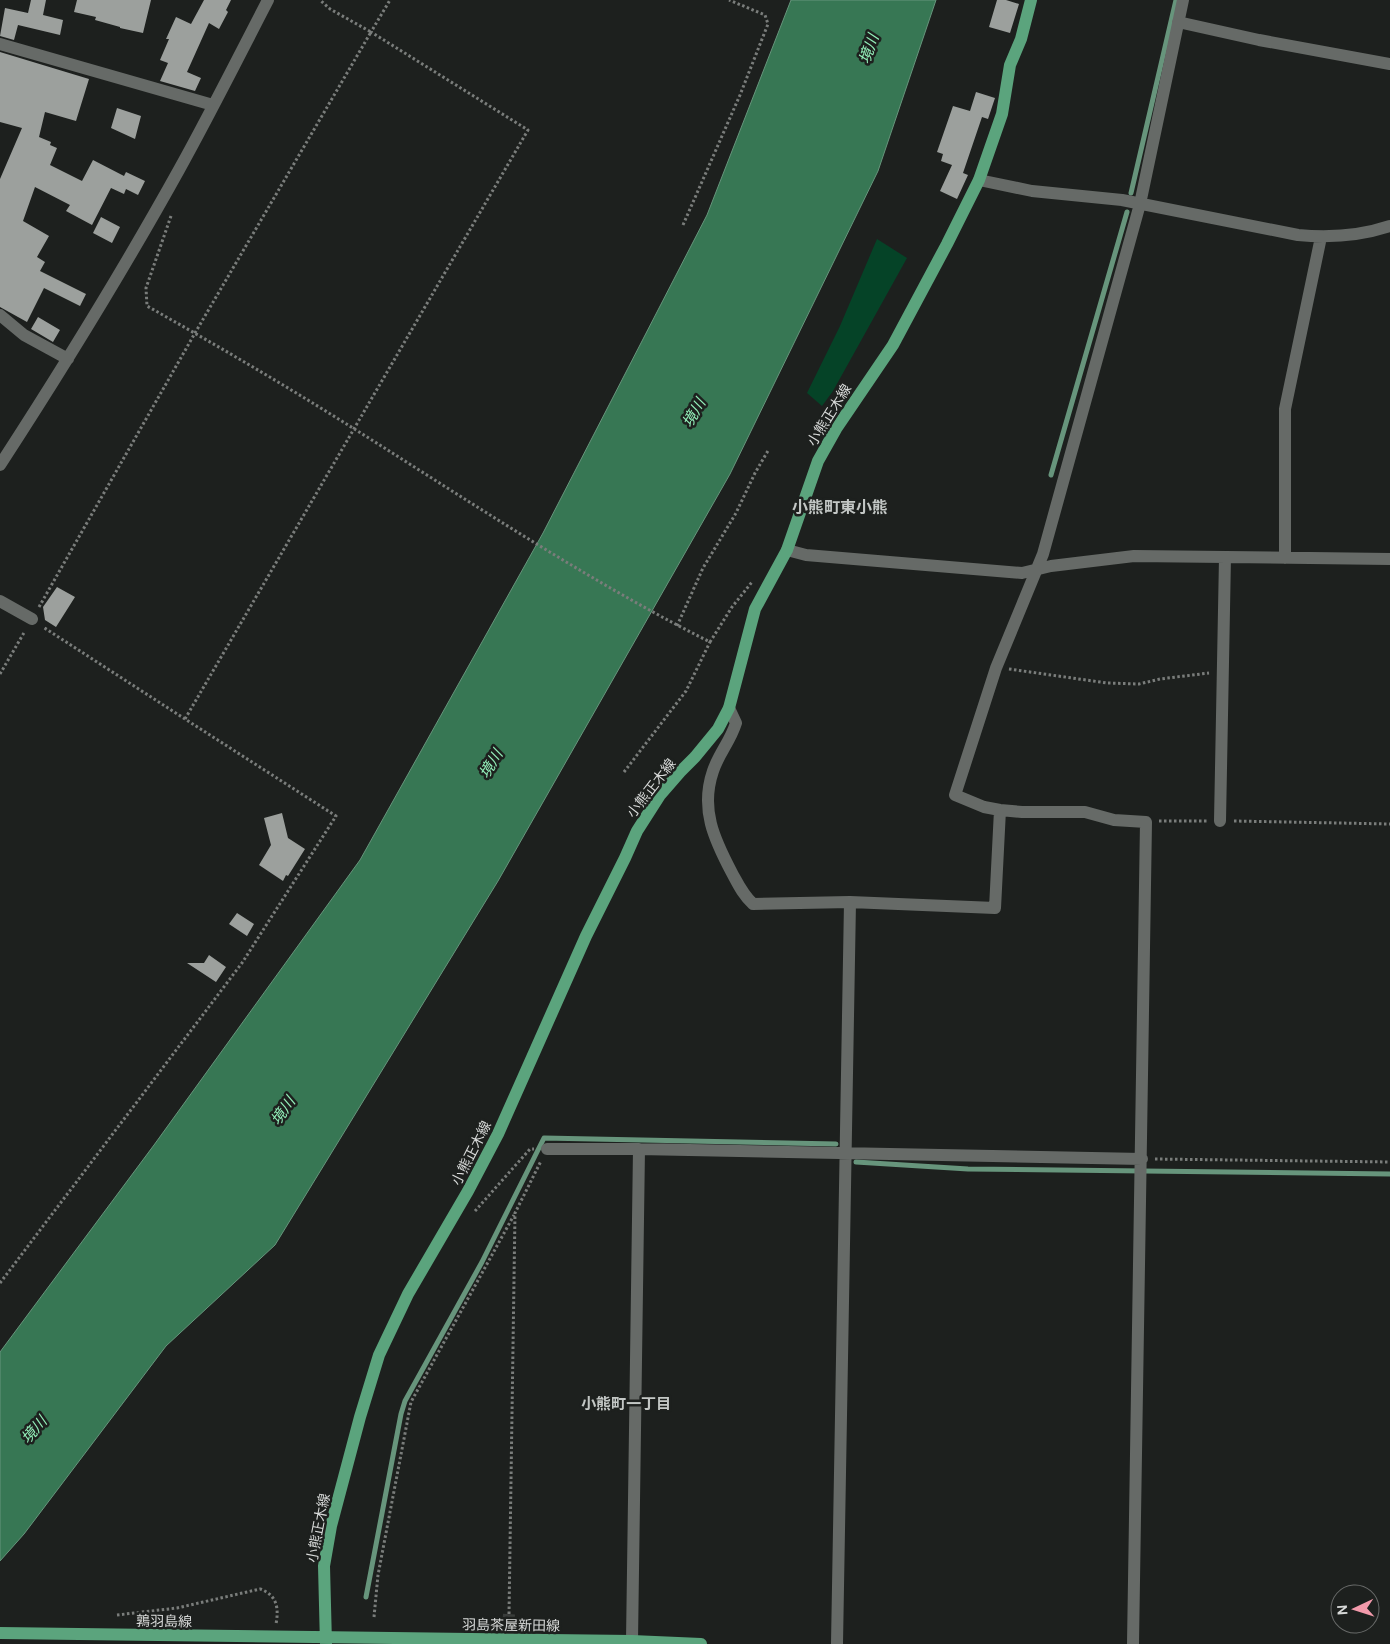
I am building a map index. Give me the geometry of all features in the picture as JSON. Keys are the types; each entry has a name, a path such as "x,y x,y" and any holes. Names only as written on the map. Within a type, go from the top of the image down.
{"main road":[{"name":"小熊正木線","path":"326,1641 324,1566 330,1534 360,1417 379,1354 408,1294 468,1191 498,1134 586,936 637,831 660,795 718,729 729,708 755,609 787,550 818,461 836,428 893,346 979,180 1002,114 1010,66 1021,38 1031,0"},
{"name":"鶉羽島線","path":"0,1633 299,1638 326,1641"},
{"name":"羽島茶屋新田線","path":"326,1641 632,1641 700,1644"}],"street":[{"path":"0,465 68,359 180,167 268,0"},
{"path":"1133,1644 1146,822 1114,820 1085,812 1000,810 984,807 955,795 996,668 1043,554 1140,204 1183,0"},
{"path":"1178,22 1259,40 1390,64"},
{"path":"0,44 213,105"},
{"path":"979,180 1032,191 1122,200 1298,235 1321,237 1368,233 1390,226"},
{"path":"1285,558 1285,409 1321,237"},
{"path":"0,315 24,335 68,359"},
{"path":"787,550 806,555 1022,573 1051,566 1134,556 1390,559"},
{"path":"1220,821 1226,557"},
{"path":"0,601 32,619"},
{"path":"729,708 736,723 732,737 717,760 707,795 711,828 726,862 745,897 753,904 850,902 995,908 1000,810"},
{"path":"837,1644 850,902"},
{"path":"547,1149 639,1149 1142,1159"},
{"path":"632,1641 639,1149"}],"path":[{"path":"185,720 528,130 371,32 330,9 320,0"},
{"path":"0,674 195,333 390,0"},
{"path":"683,225 740,95 768,24 765,15 729,0"},
{"path":"174,208 146,288 147,306 354,428 520,535 668,621 710,642"},
{"path":"677,626 702,568 736,512 769,449"},
{"path":"624,772 686,691 710,642 732,607 753,580"},
{"path":"0,1283 242,963 336,816 185,720 32,619"},
{"path":"996,668 1107,683 1140,684 1160,679 1223,671"},
{"path":"1146,822 1220,821 1390,824"},
{"path":"474,1211 530,1149"},
{"path":"374,1617 375,1595 412,1402 516,1213 547,1149"},
{"path":"1142,1159 1390,1162"},
{"path":"509,1614 516,1213"},
{"path":"117,1614 177,1608 260,1589 269,1592 275,1601 278,1614 276,1629"}],"shaded area":[{"path":"877,239 907,258 833,391 822,406 807,393 840,326"}],"water":[{"name":"境川","path":"791,0 936,0 878,171 730,474 498,881 275,1245 166,1346 24,1534 0,1561 0,1352 154,1145 360,860 543,533 707,215"}],"building":[{"path":"31,0 46,0 43,15 63,20 60,35 18,25 14,40 0,36 5,8 28,13"},
{"path":"77,0 151,0 143,33 120,28 95,20 96,17 74,12"},
{"path":"204,0 231,0 226,10 228,12 219,29 209,23 187,72 201,78 195,91 160,81 168,63 160,60 169,39 166,39 176,17 191,24"},
{"path":"997,0 1006,0 1019,4 1010,33 989,27"},
{"path":"0,52 89,79 76,121 45,112 39,137 51,142 50,145 57,148 50,165 82,181 93,160 124,176 126,172 145,181 138,195 126,189 124,194 111,188 92,225 66,211 70,205 35,187 23,221 49,236 37,257 45,262 40,271 86,294 80,306 44,288 27,322 0,307 0,179 22,128 0,122"},
{"path":"976,92 995,98 988,119 982,117 963,173 968,175 957,199 940,191 952,165 941,161 943,154 937,152 953,106 970,111"},
{"path":"117,108 141,116 135,139 111,128"},
{"path":"101,217 120,227 112,243 93,233"},
{"path":"38,317 60,330 53,342 31,329"},
{"path":"57,587 75,597 56,627 45,620 43,607"},
{"path":"282,813 288,838 305,849 283,881 259,865 271,845 264,818"},
{"path":"237,913 254,924 247,936 229,924"},
{"path":"209,955 226,967 216,982 187,963 204,963"}],"waterway":[{"path":"1131,193 1176,0"},
{"path":"1051,475 1127,212"},
{"path":"366,1597 405,1401 482,1262 544,1138 836,1144"},
{"path":"856,1162 968,1169 1390,1174"}],"tunnel":[{"path":"507,1644 509,1614"}],"district":[{"name":"小熊町東小熊","path":"840,507"},
{"name":"小熊町一丁目","path":"626,1404"}]}
